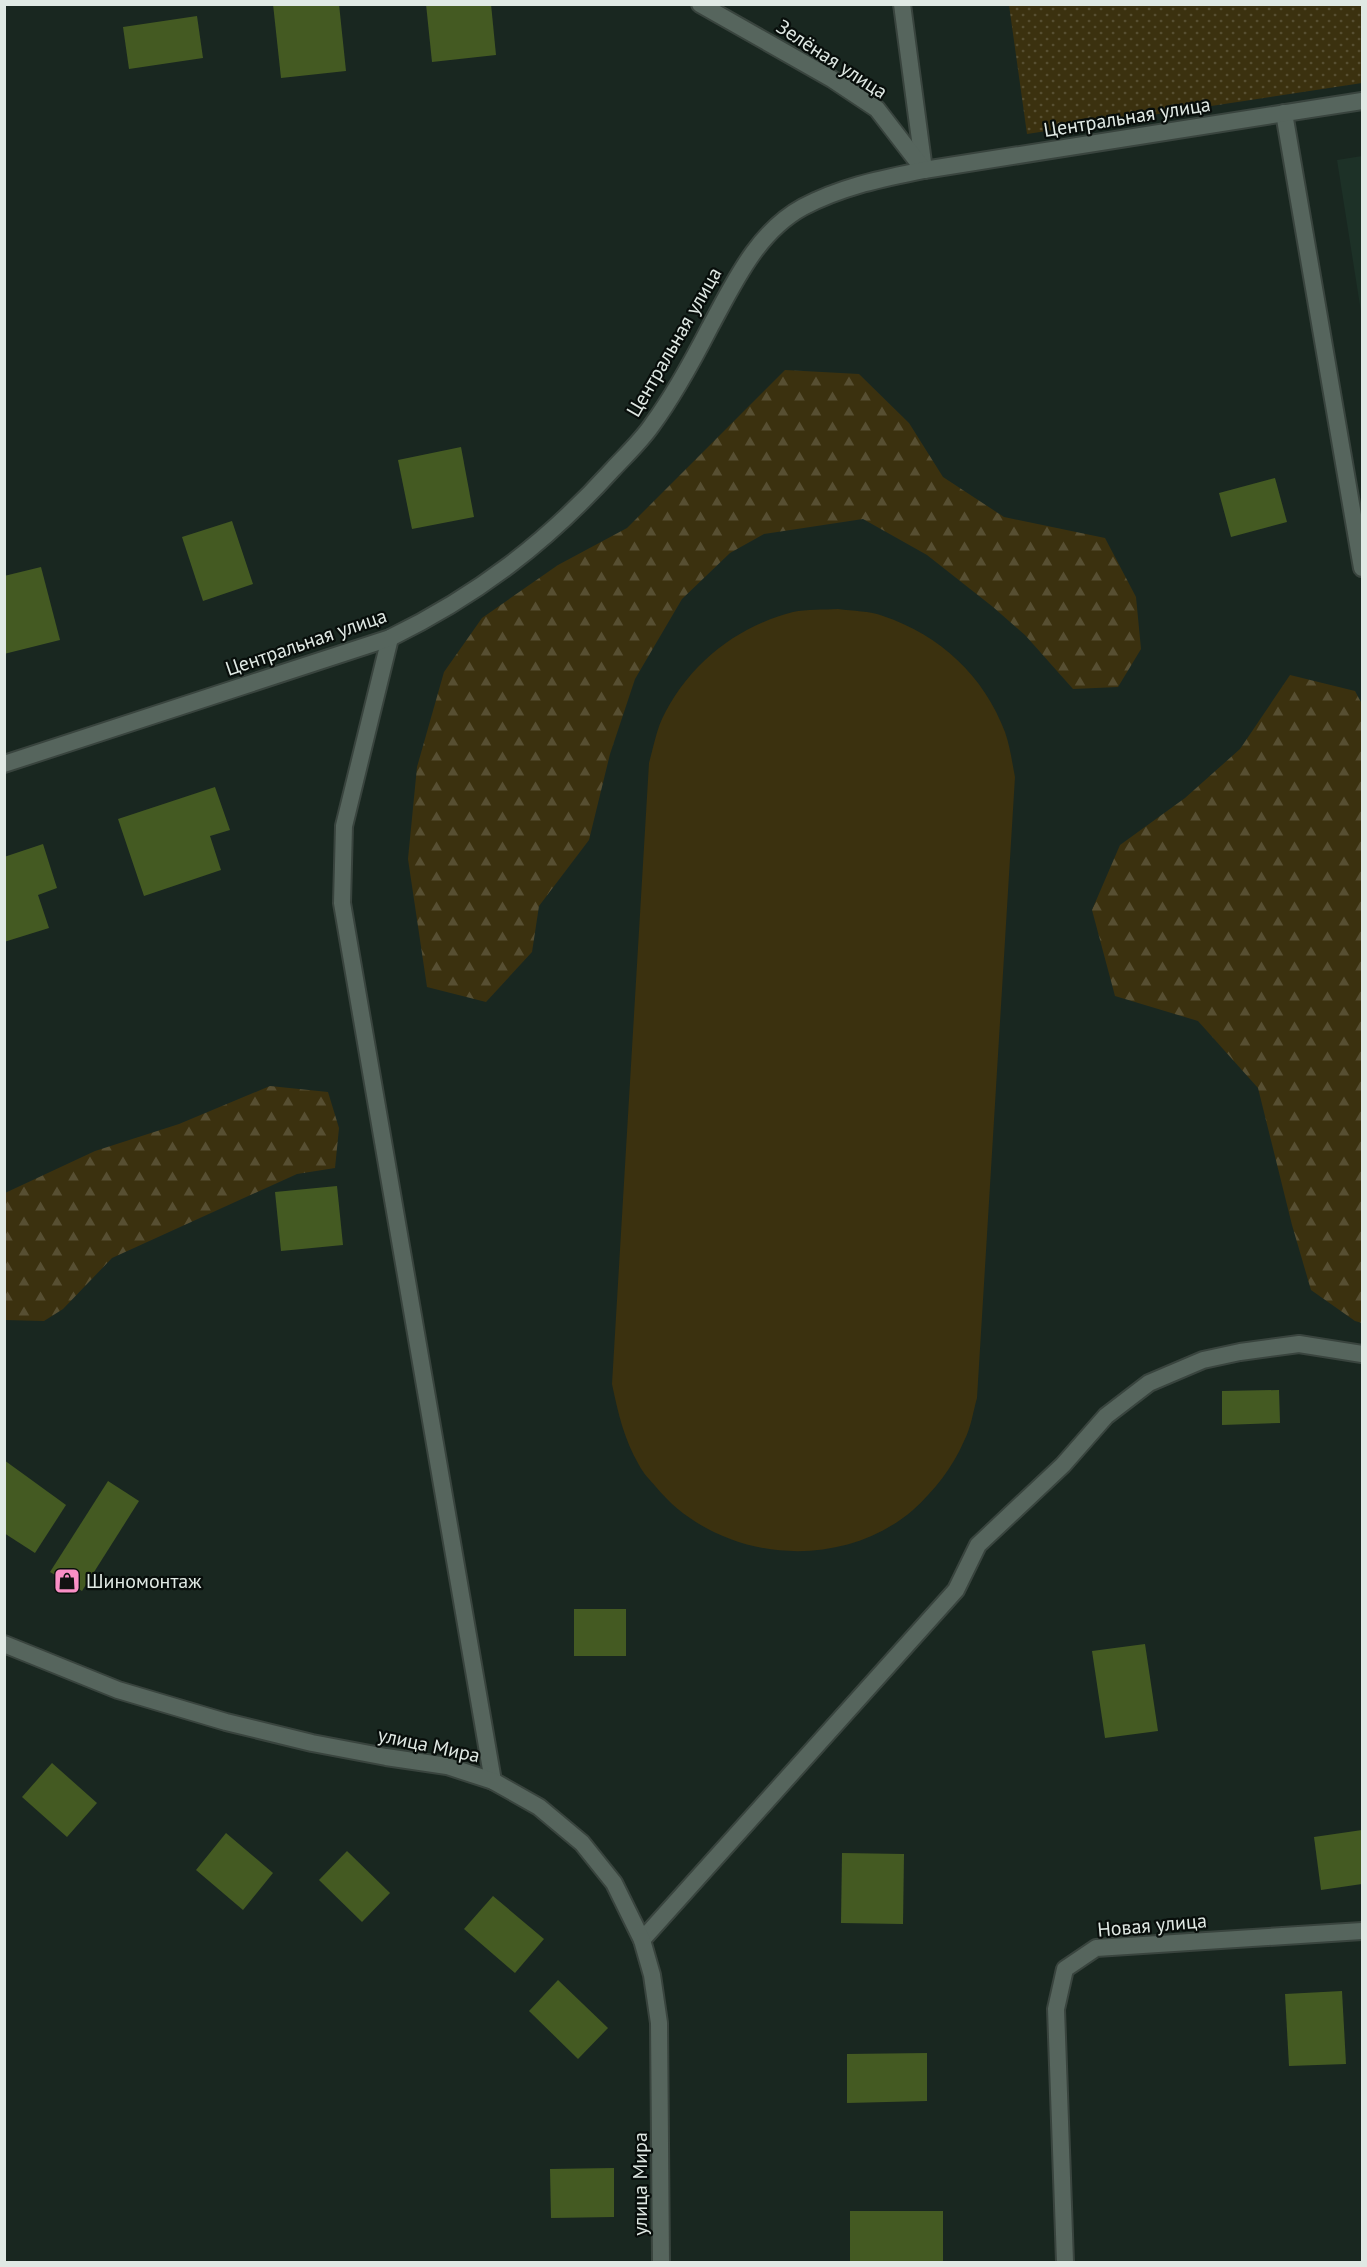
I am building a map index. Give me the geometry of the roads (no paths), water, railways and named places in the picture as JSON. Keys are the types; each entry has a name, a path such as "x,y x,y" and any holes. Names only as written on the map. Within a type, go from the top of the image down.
{"street":[{"name":"Зелёная улица","path":"700,4 822,73 877,109 924,170"},
{"path":"902,4 924,170"},
{"name":"Центральная улица","path":"4,764 390,638 432,617 481,587 528,552 593,491 652,426 739,274 768,233 802,208 856,184 924,170 1362,101"},
{"path":"1284,113 1362,568"},
{"path":"390,638 344,826 342,903 493,1781"},
{"path":"642,1940 956,1590 978,1545 1063,1465 1106,1416 1149,1383 1203,1360 1299,1344 1362,1354"},
{"name":"улица Мира","path":"4,1644 118,1690 226,1722 312,1743 447,1766 493,1781 539,1807 582,1843 614,1883 642,1940 652,1975 659,2023 661,2262"},
{"name":"Новая улица","path":"1065,2262 1056,2009 1065,1969 1096,1948 1362,1931"}],"place":[{"name":"Шиномонтаж","path":"67,1581"}]}
